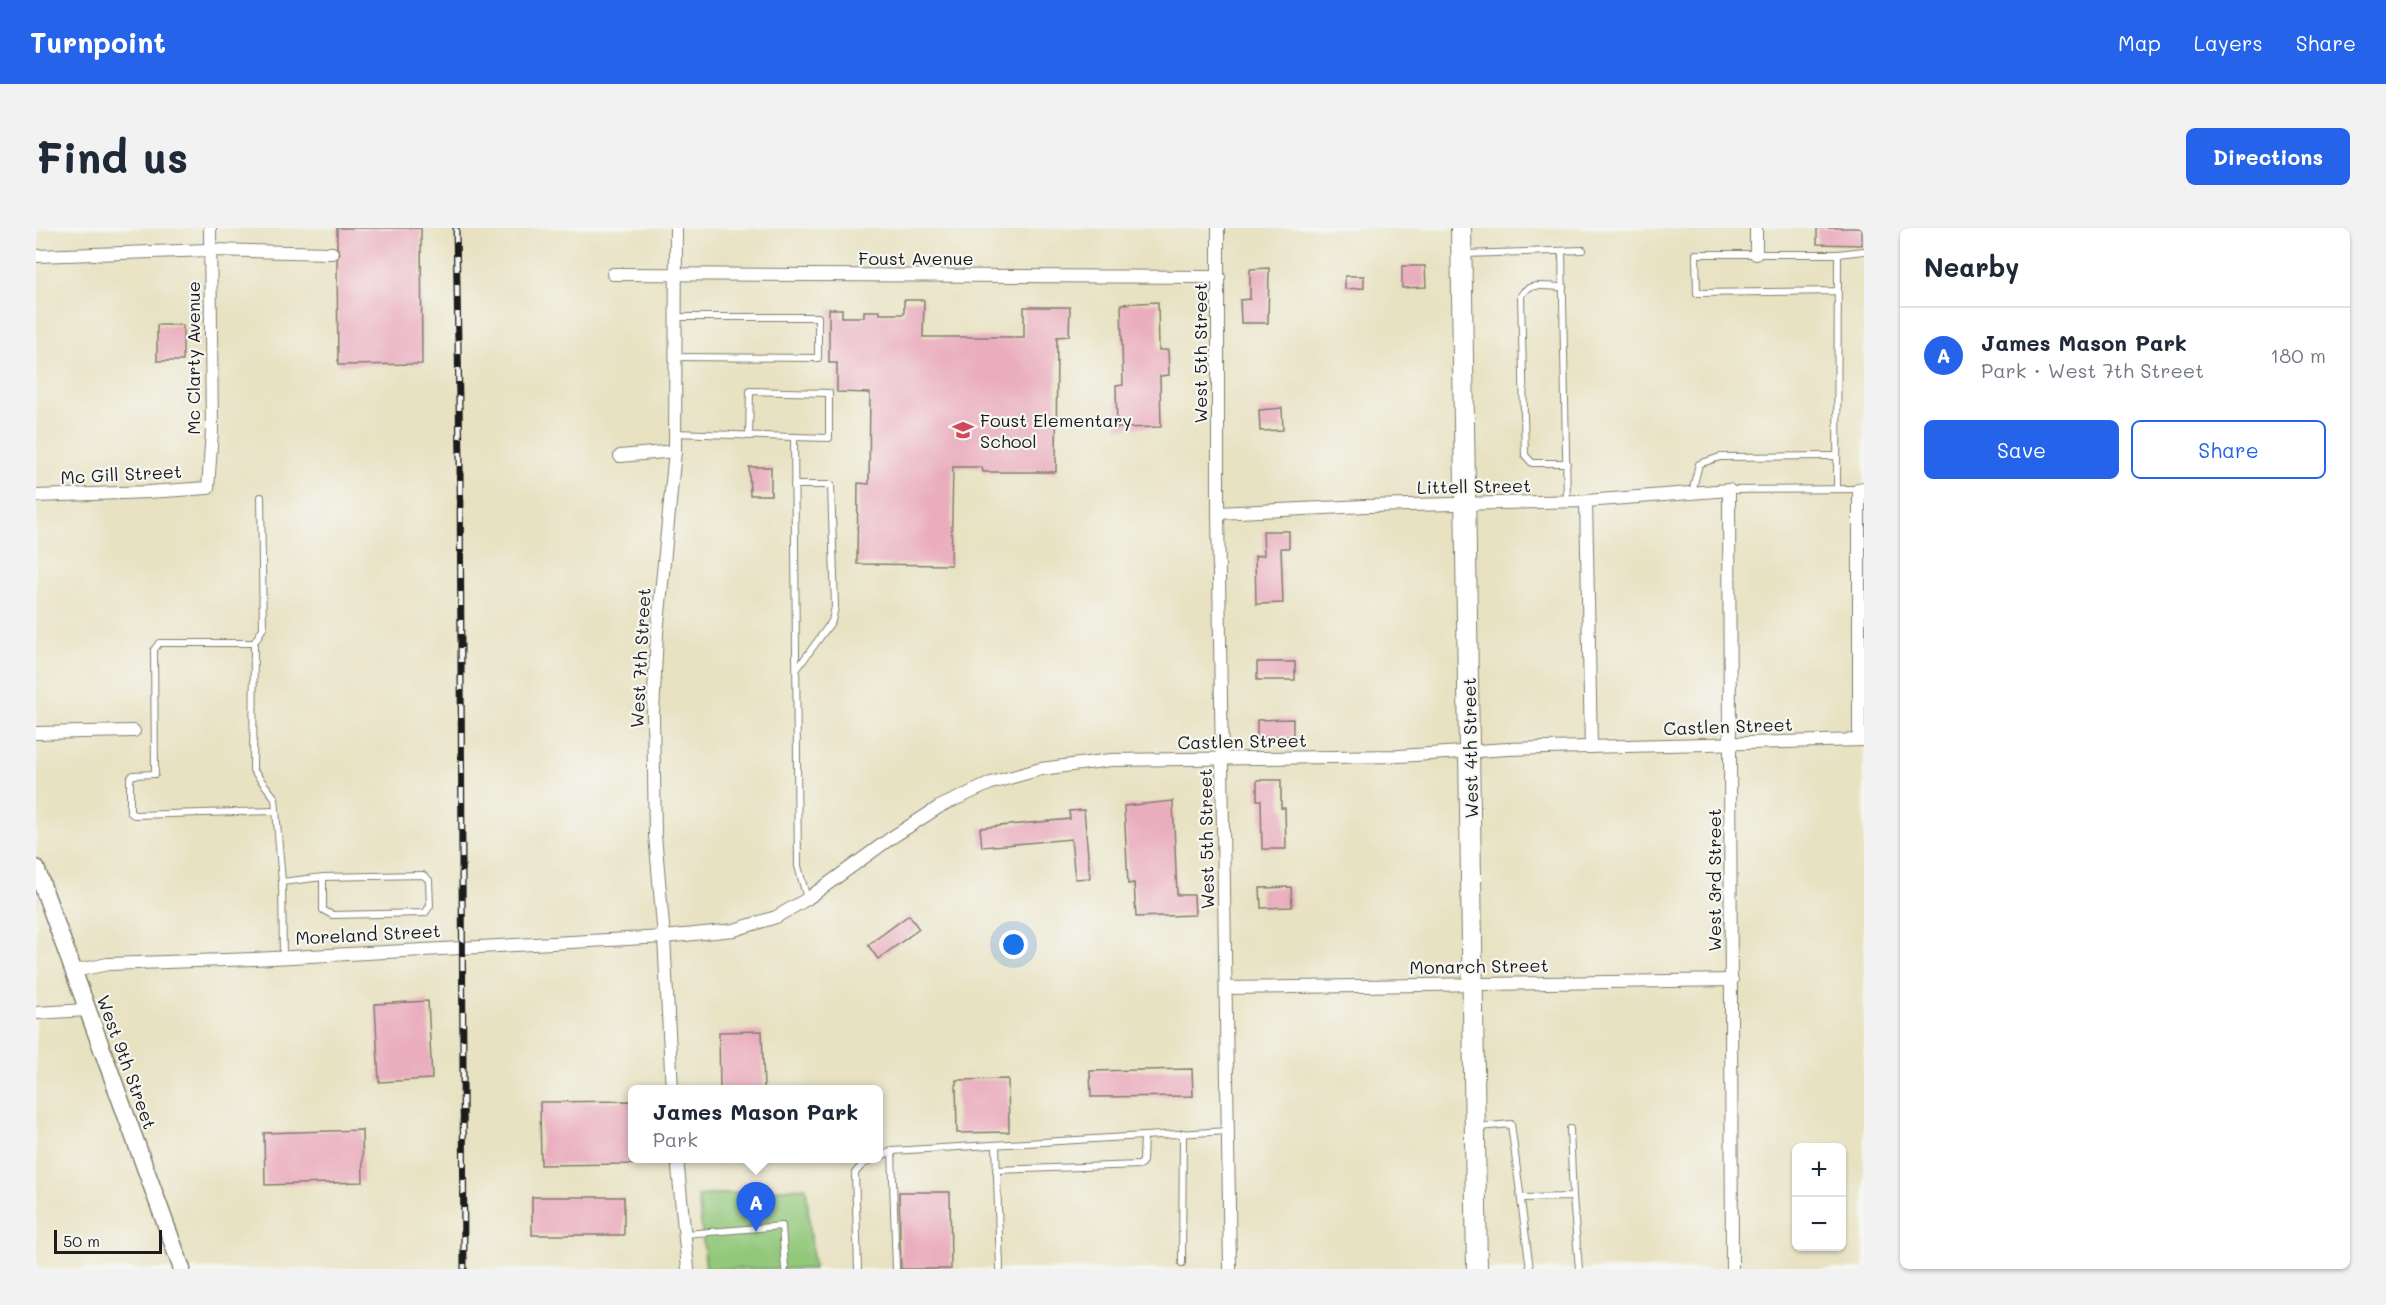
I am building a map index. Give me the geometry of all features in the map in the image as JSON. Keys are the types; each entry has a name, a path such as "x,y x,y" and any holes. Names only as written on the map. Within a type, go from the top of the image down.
{"main road":[{"name":"West 4th Street","path":"1461,228 1477,1269"}],"street":[{"name":"Mc Clarty Avenue","path":"208,488 212,431 210,228"},
{"name":"West 7th Street","path":"672,1085 664,937 655,835 653,713 657,634 675,451 676,228"},
{"name":"West 5th Street","path":"1218,228 1218,513 1230,1269"},
{"path":"1756,228 1756,254"},
{"path":"36,256 210,250 332,253"},
{"name":"Foust Avenue","path":"613,274 1219,277"},
{"path":"620,456 675,451"},
{"name":"Mc Gill Street","path":"36,496 208,488"},
{"path":"1861,488 1862,740"},
{"name":"Littell Street","path":"1218,513 1366,506 1567,502 1729,490"},
{"name":"West 3rd Street","path":"1729,490 1732,1269"},
{"path":"1586,501 1591,747"},
{"path":"36,733 134,731"},
{"name":"Castlen Street","path":"664,937 734,930 776,917 807,899 891,838 939,807 991,783 1041,769 1111,760 1223,760 1469,753 1508,749 1862,740"},
{"name":"West 9th Street","path":"36,868 45,901 74,971 182,1269"},
{"name":"Moreland Street","path":"74,971 108,964 664,937"},
{"name":"Monarch Street","path":"1226,988 1732,980"},
{"path":"36,1013 87,1010"},
{"path":"678,1163 688,1269"}],"lane":[{"path":"1462,254 1583,250"},
{"path":"1562,251 1567,502"},
{"path":"1838,291 1697,293 1696,254 1838,254 1864,251"},
{"path":"1837,488 1838,254"},
{"path":"1563,287 1529,286 1523,290 1521,296 1525,455 1532,463 1567,463"},
{"path":"676,317 818,317 818,358 676,357"},
{"path":"675,433 749,436 829,438 829,393 750,392 749,436"},
{"path":"794,437 798,866 807,899"},
{"path":"1692,493 1699,464 1720,457 1837,456"},
{"path":"794,485 831,484 835,607 832,621 796,670"},
{"path":"1729,490 1861,488"},
{"path":"261,497 263,628 254,643 253,770 275,798 282,882 283,957"},
{"path":"254,643 159,643 154,650 155,774 134,775 130,779 130,812 134,815 276,811"},
{"path":"282,882 323,877 423,875 429,880 430,906 425,913 332,915 323,910 323,877"},
{"path":"1475,1128 1511,1124 1530,1269"},
{"path":"1570,1129 1579,1269"},
{"path":"883,1155 892,1151 1228,1131"},
{"path":"1182,1263 1183,1133"},
{"path":"996,1170 1140,1165 1143,1161 1144,1136"},
{"path":"996,1145 1000,1269"},
{"path":"892,1151 896,1269"},
{"path":"858,1269 855,1173 866,1163"},
{"path":"1521,1198 1573,1197"},
{"path":"685,1234 782,1226 785,1269"}],"green space":[{"path":"806,1187 814,1269 706,1269 698,1196"}],"building":[{"path":"337,228 421,228 422,364 338,365 337,259 340,253 337,247"},
{"path":"1817,228 1862,228 1862,245 1817,244"},
{"path":"1402,266 1425,266 1426,287 1402,288"},
{"path":"1269,268 1268,323 1241,323 1240,300 1250,299 1250,269"},
{"path":"1345,276 1364,276 1364,288 1345,289"},
{"name":"Foust Elementary School","path":"904,300 924,300 923,337 1024,337 1024,307 1070,307 1069,336 1057,337 1056,472 983,472 982,467 953,467 951,565 857,564 858,483 869,484 870,393 837,392 837,363 829,363 829,309 842,309 842,317 864,317 864,311 904,314"},
{"path":"1158,302 1159,350 1168,350 1169,375 1160,376 1161,427 1117,428 1116,386 1123,385 1121,304"},
{"path":"157,325 183,325 183,361 157,361"},
{"path":"1282,408 1283,430 1260,431 1259,410"},
{"path":"749,467 771,467 771,495 750,495"},
{"path":"1263,531 1289,531 1289,548 1281,548 1283,603 1256,604 1255,556 1264,555"},
{"path":"1257,662 1295,662 1295,680 1257,680"},
{"path":"1293,719 1293,736 1257,737 1257,720"},
{"path":"1257,780 1281,780 1281,808 1285,808 1286,849 1262,849 1261,800 1257,800"},
{"path":"1173,801 1177,895 1194,895 1195,915 1136,917 1134,883 1128,884 1124,806"},
{"path":"1084,810 1090,878 1075,879 1071,839 982,847 980,828 1070,819 1069,811"},
{"path":"1291,887 1292,907 1261,908 1260,888"},
{"path":"909,915 919,929 878,959 868,945"},
{"path":"428,1001 432,1079 379,1082 375,1004"},
{"path":"762,1031 764,1085 720,1085 719,1032"},
{"path":"1192,1069 1193,1096 1091,1097 1090,1071"},
{"path":"1008,1079 1009,1132 957,1133 956,1080"},
{"path":"628,1101 628,1163 633,1164 541,1165 540,1102"},
{"path":"362,1130 363,1182 265,1185 264,1133"},
{"path":"899,1192 950,1192 951,1269 901,1269"},
{"path":"532,1197 624,1197 624,1235 532,1235"}],"railway":[{"path":"456,228 460,459 464,1269"}],"place":[{"name":"Foust Elementary School","path":"963,430"},
{"name":"James Mason Park","path":"756,1232"}]}
